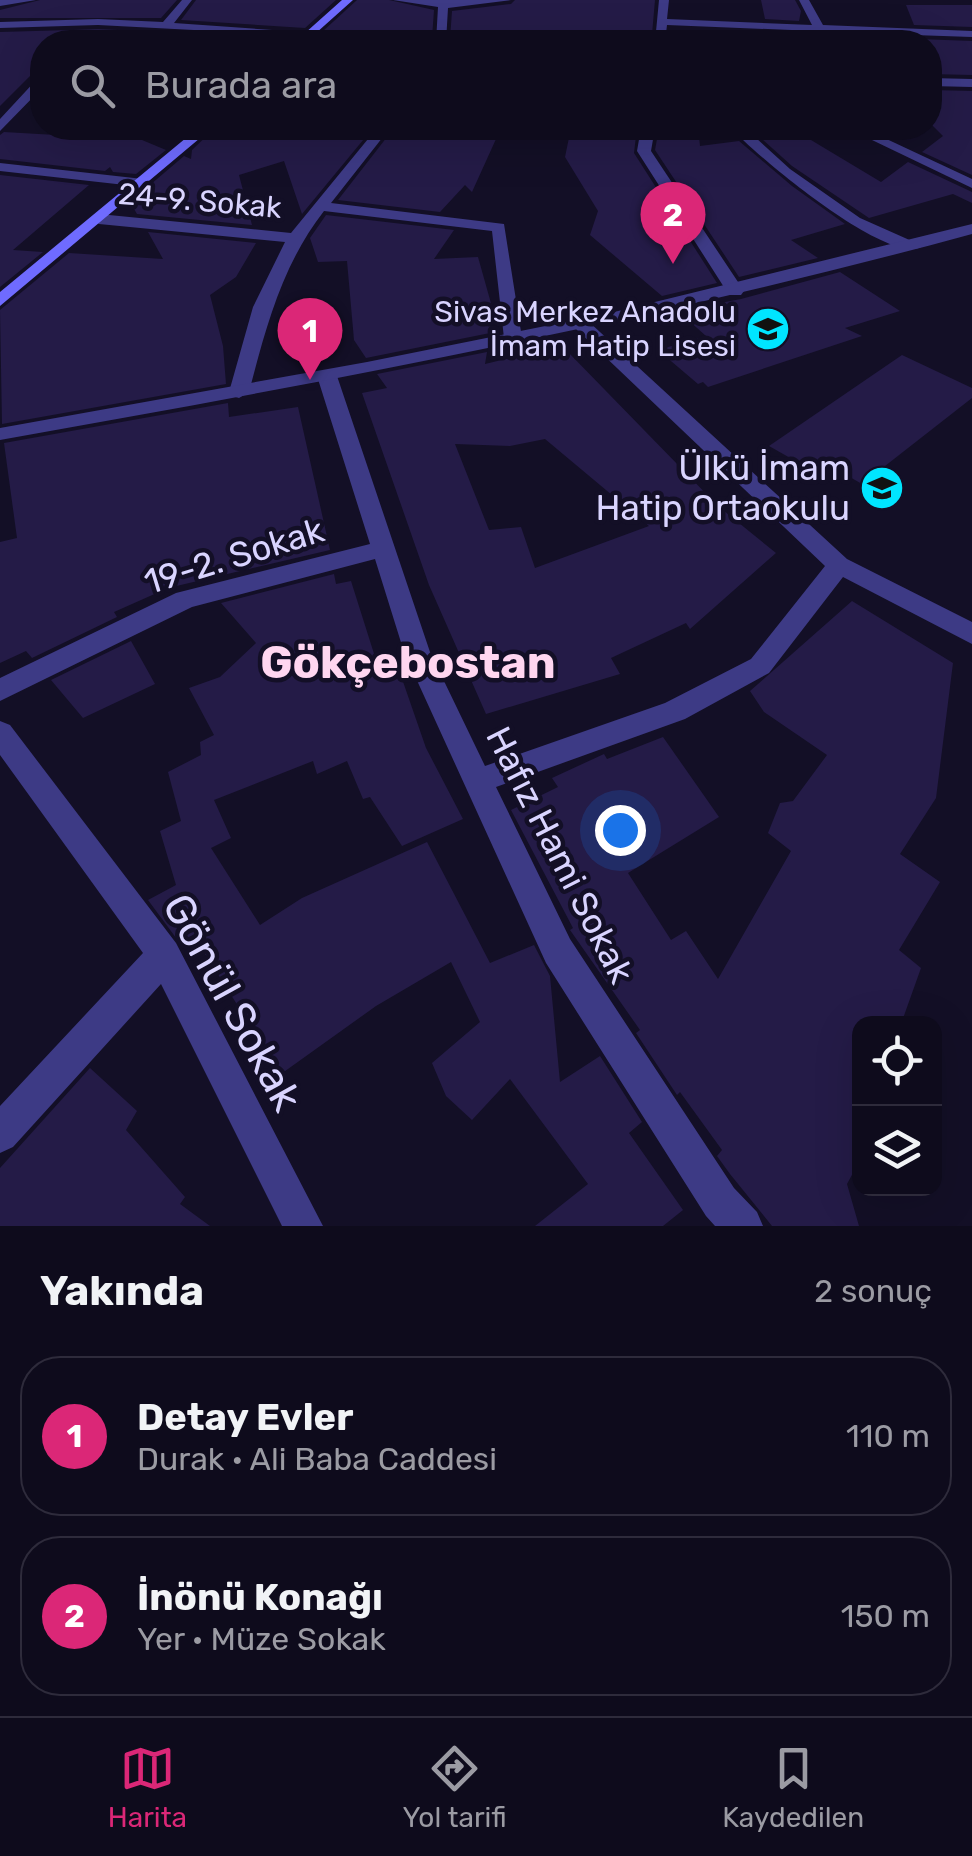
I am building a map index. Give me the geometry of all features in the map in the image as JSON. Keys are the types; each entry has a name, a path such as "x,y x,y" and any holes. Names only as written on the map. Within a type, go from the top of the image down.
{"main road":[{"path":"313,30 348,0"},
{"path":"0,301 191,140"}],"street":[{"path":"0,3 31,0"},
{"path":"167,24 187,0"},
{"path":"398,0 443,5 506,0"},
{"path":"662,30 664,0"},
{"path":"804,0 816,29"},
{"path":"442,30 443,5"},
{"path":"0,25 91,22 262,30"},
{"path":"663,22 847,30"},
{"path":"942,33 972,34"},
{"path":"942,82 972,83"},
{"path":"954,83 963,95"},
{"path":"0,126 30,94"},
{"path":"240,392 262,307 295,238 374,140"},
{"path":"646,140 644,150 735,291"},
{"path":"751,140 785,172 855,220 915,246"},
{"path":"879,140 972,184"},
{"path":"0,167 143,182"},
{"path":"319,206 500,227 513,338"},
{"name":"24-9. Sokak","path":"99,219 295,238"},
{"path":"0,434 327,376 582,325 735,291 972,230"},
{"path":"582,325 840,565 972,634"},
{"name":"Hafız Hami Sokak","path":"327,376 417,652 558,950 720,1202 742,1226"},
{"name":"19-2. Sokak","path":"0,690 185,600 382,548"},
{"path":"478,780 675,711 760,666 840,565"},
{"name":"Gönül Sokak","path":"0,733 164,956 304,1226"},
{"path":"0,1134 164,956"}],"building":[{"path":"40,0 177,0 161,18 0,18 0,10"},
{"path":"196,0 336,0 305,28 181,20"},
{"path":"357,0 389,0 434,10 433,30 324,30"},
{"path":"515,0 655,0 652,30 451,30 452,11 511,4"},
{"path":"761,0 795,0 801,11 799,21 765,19"},
{"path":"906,5 972,5 972,27 914,25"},
{"path":"30,31 30,76 0,106 0,32"},
{"path":"942,40 972,41 972,75 942,74"},
{"path":"942,90 972,91 972,175 922,152 943,136"},
{"path":"30,134 30,140 142,140 166,150 136,174 113,172 110,167 105,171 0,159 0,135"},
{"path":"202,140 363,140 302,214 284,161 239,175 252,225 137,214 130,202 184,156 191,159 192,150"},
{"path":"385,140 496,140 472,192 465,185 440,212 338,200"},
{"path":"569,140 636,140 634,153 717,283 662,296 590,235 598,211 565,157"},
{"path":"657,140 699,140 700,146 739,141 845,224 791,240 818,258 739,277 655,150"},
{"path":"763,140 811,140 881,182 908,162 972,192 972,203 953,194 869,218 792,166"},
{"path":"0,175 89,185 13,250 43,252 0,287"},
{"path":"326,215 454,230 434,259 478,257 494,314 490,333 366,358 354,340 347,261 318,262 310,238"},
{"path":"148,232 256,243 236,277 210,295 223,346 226,384 2,424 0,310 69,253 163,259"},
{"name":"Sivas Merkez Anadolu İmam Hatip Lisesi","path":"840,272 900,311 845,328 862,336 708,387 703,382 698,384 658,350 706,336 678,311 741,299"},
{"path":"551,348 568,352 718,506 776,553 690,629 686,623 611,658 620,674 486,714 429,585 362,393 387,388 377,374 487,352 485,364","holes":["545,439 649,526 535,568 521,527 489,530 455,444 510,446"]},
{"name":"Ülkü İmam Hatip Ortaokulu","path":"902,355 972,388 972,398 862,484 827,464 815,472 769,446"},
{"path":"228,403 229,417 298,407 330,550 168,588 114,612 117,617 32,658 26,651 0,663 0,542 17,538 4,443"},
{"path":"334,574 336,584 351,581 382,679 400,673 426,748 463,819 402,846 370,797 363,799 347,761 317,774 313,761 214,800 231,838 211,848 260,925 302,898 427,842 490,963 534,945 550,976 560,1082 600,1056 642,1122 629,1133 683,1210 663,1226 535,1226 588,1184 510,1079 472,1120 446,1096 432,1063 480,1022 451,962 376,1006 281,1074 195,938 182,946 148,900 176,885 160,831 181,821 168,772 201,755 200,742 214,735 189,688 220,677 256,643 221,603"},
{"path":"852,601 953,663 936,798 900,854 940,882 899,950 921,968 904,1016 852,1016 852,1175 847,1184 859,1226 772,1226 717,1156 722,1150 680,1092 677,1095 636,1033 640,1030 570,930 573,928 511,810 558,787 552,778 604,754 607,759 663,737 719,817 628,873 671,940 686,931 718,979 791,851 768,833 780,803 793,801 827,755 764,712 750,691"},
{"path":"131,641 155,684 83,718 51,680"},
{"path":"90,1068 137,1111 126,1130 185,1197 180,1204 210,1226 0,1226 0,1168"}],"place":[{"name":"İnönü Konağı","path":"673,264"},
{"name":"Sivas Merkez Anadolu İmam Hatip Lisesi","path":"768,329"},
{"name":"Detay Evler","path":"310,380"},
{"name":"Ülkü İmam Hatip Ortaokulu","path":"882,488"}],"district":[{"name":"Gökçebostan","path":"408,662"}]}
